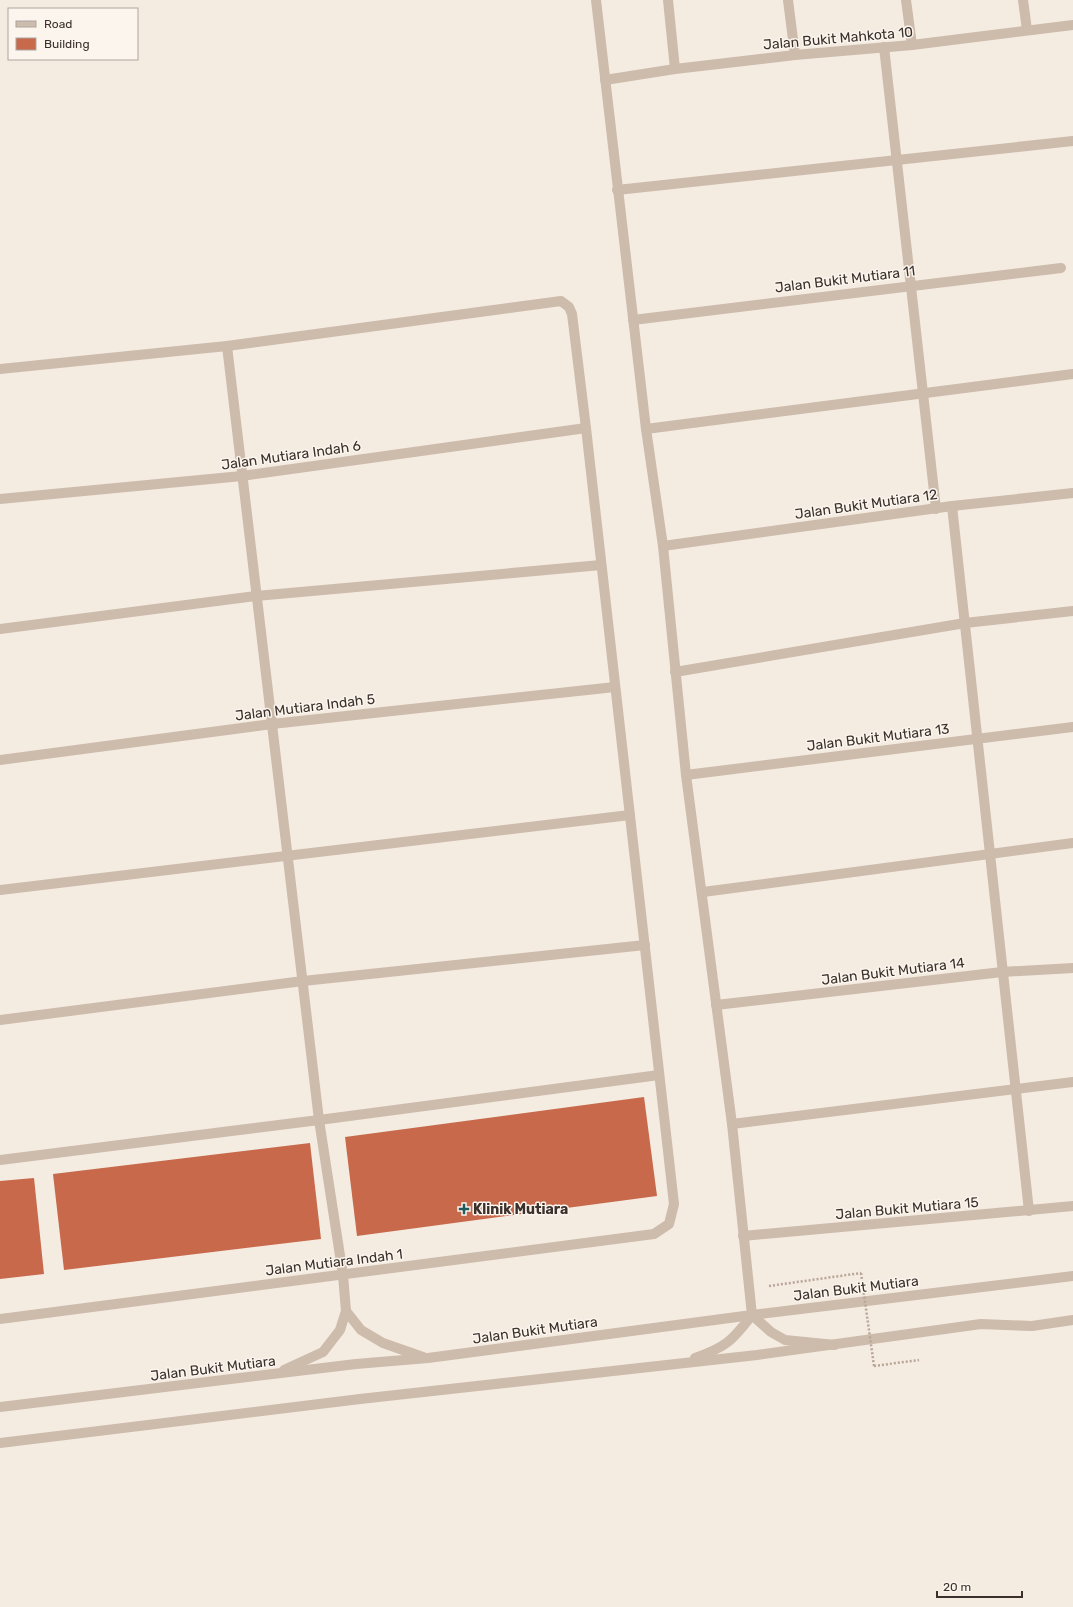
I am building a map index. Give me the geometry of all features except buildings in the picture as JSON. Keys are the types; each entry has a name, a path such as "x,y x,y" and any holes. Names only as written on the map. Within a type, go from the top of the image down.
{"street":[{"path":"596,0 646,429 663,546 686,775 703,892 732,1124 752,1315 771,1332 785,1340 835,1345"},
{"path":"668,0 675,69"},
{"path":"788,0 795,55"},
{"path":"906,0 912,45"},
{"path":"1023,0 1027,30"},
{"name":"Jalan Bukit Mahkota 10","path":"605,80 675,69 795,55 912,45 1073,25"},
{"path":"884,48 936,509"},
{"path":"617,190 1073,141"},
{"name":"Jalan Bukit Mutiara 11","path":"633,320 911,285 1061,268"},
{"path":"0,369 227,346 560,301 569,307 572,314 586,428 659,1075 0,1160"},
{"path":"227,346 319,1120 343,1275 346,1311 340,1330 323,1352 275,1374"},
{"path":"646,429 1073,374"},
{"name":"Jalan Mutiara Indah 6","path":"0,500 242,476 586,428"},
{"name":"Jalan Bukit Mutiara 12","path":"663,546 952,506 1073,493"},
{"path":"952,506 1029,1211"},
{"path":"0,629 256,596 601,565"},
{"path":"675,672 964,623 1073,610"},
{"name":"Jalan Mutiara Indah 5","path":"0,760 272,724 615,687"},
{"name":"Jalan Bukit Mutiara 13","path":"686,775 1073,727"},
{"path":"0,890 288,857 630,815"},
{"path":"703,892 1073,842"},
{"path":"0,1020 303,981 645,945"},
{"name":"Jalan Bukit Mutiara 14","path":"716,1005 1002,972 1073,968"},
{"name":"Jalan Mutiara Indah 1","path":"0,1319 654,1234 669,1224 674,1204 659,1075"},
{"path":"732,1124 1073,1082"},
{"name":"Jalan Bukit Mutiara 15","path":"743,1236 1073,1206"},
{"name":"Jalan Bukit Mutiara","path":"0,1408 356,1364 428,1358 752,1315 1073,1276"},
{"path":"346,1311 361,1330 383,1343 428,1358"},
{"path":"676,1365 716,1351 734,1338 752,1315"},
{"path":"0,1444 360,1399 676,1365 835,1345 981,1324 1032,1326 1073,1320"}],"path":[{"path":"769,1286 861,1273 874,1366 919,1360"}],"place":[{"name":"Klinik Mutiara","path":"464,1209"}]}
